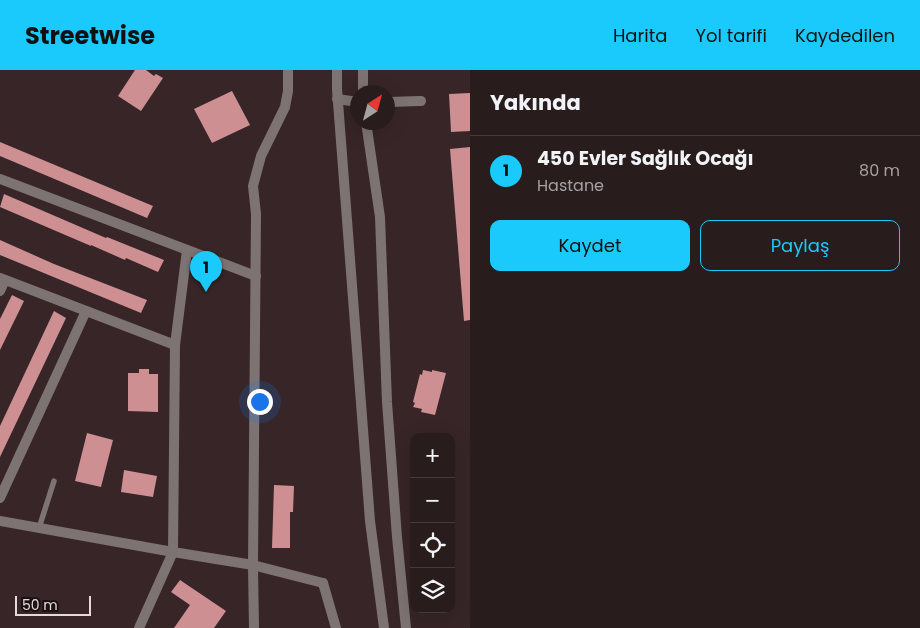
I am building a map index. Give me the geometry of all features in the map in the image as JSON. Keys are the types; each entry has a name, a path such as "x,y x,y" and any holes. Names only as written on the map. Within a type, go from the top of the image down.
{"street":[{"path":"254,628 256,214 253,186 261,156 285,107 288,90 288,70"},
{"path":"337,70 337,99 370,521 384,628"},
{"path":"363,70 363,85"},
{"path":"337,99 350,101"},
{"path":"395,102 421,101"},
{"path":"367,130 380,217 387,402 406,628"},
{"path":"0,179 256,276"},
{"path":"139,628 173,552 175,345 187,250"},
{"path":"0,291 3,279 175,345"},
{"path":"0,498 86,311"},
{"path":"0,521 253,565 323,583 336,628"}],"lane":[{"path":"39,528 54,481"}],"building":[{"path":"135,70 146,70 154,76 156,74 163,78 141,111 118,96"},
{"path":"232,91 250,125 212,143 194,109"},
{"path":"470,93 470,131 451,132 449,94"},
{"path":"0,142 153,206 147,218 0,156"},
{"path":"470,147 470,320 464,321 450,149"},
{"path":"4,194 106,238 164,260 158,272 91,246 0,207"},
{"path":"0,240 54,264 147,300 141,313 0,255"},
{"path":"12,295 24,301 0,350 0,319"},
{"path":"54,311 66,318 0,457 0,426"},
{"path":"139,369 149,369 149,374 158,374 158,412 128,411 128,373 139,373"},
{"path":"423,370 446,373 435,415 421,412 422,409 413,407 420,374 422,375"},
{"path":"87,433 113,440 101,487 75,481"},
{"path":"124,470 157,476 153,497 121,492"},
{"path":"274,485 294,486 293,512 290,512 290,548 272,548"},
{"path":"180,580 226,611 214,628 174,628 190,605 171,592"}],"place":[{"name":"450 Evler Sağlık Ocağı","path":"206,292"}]}
